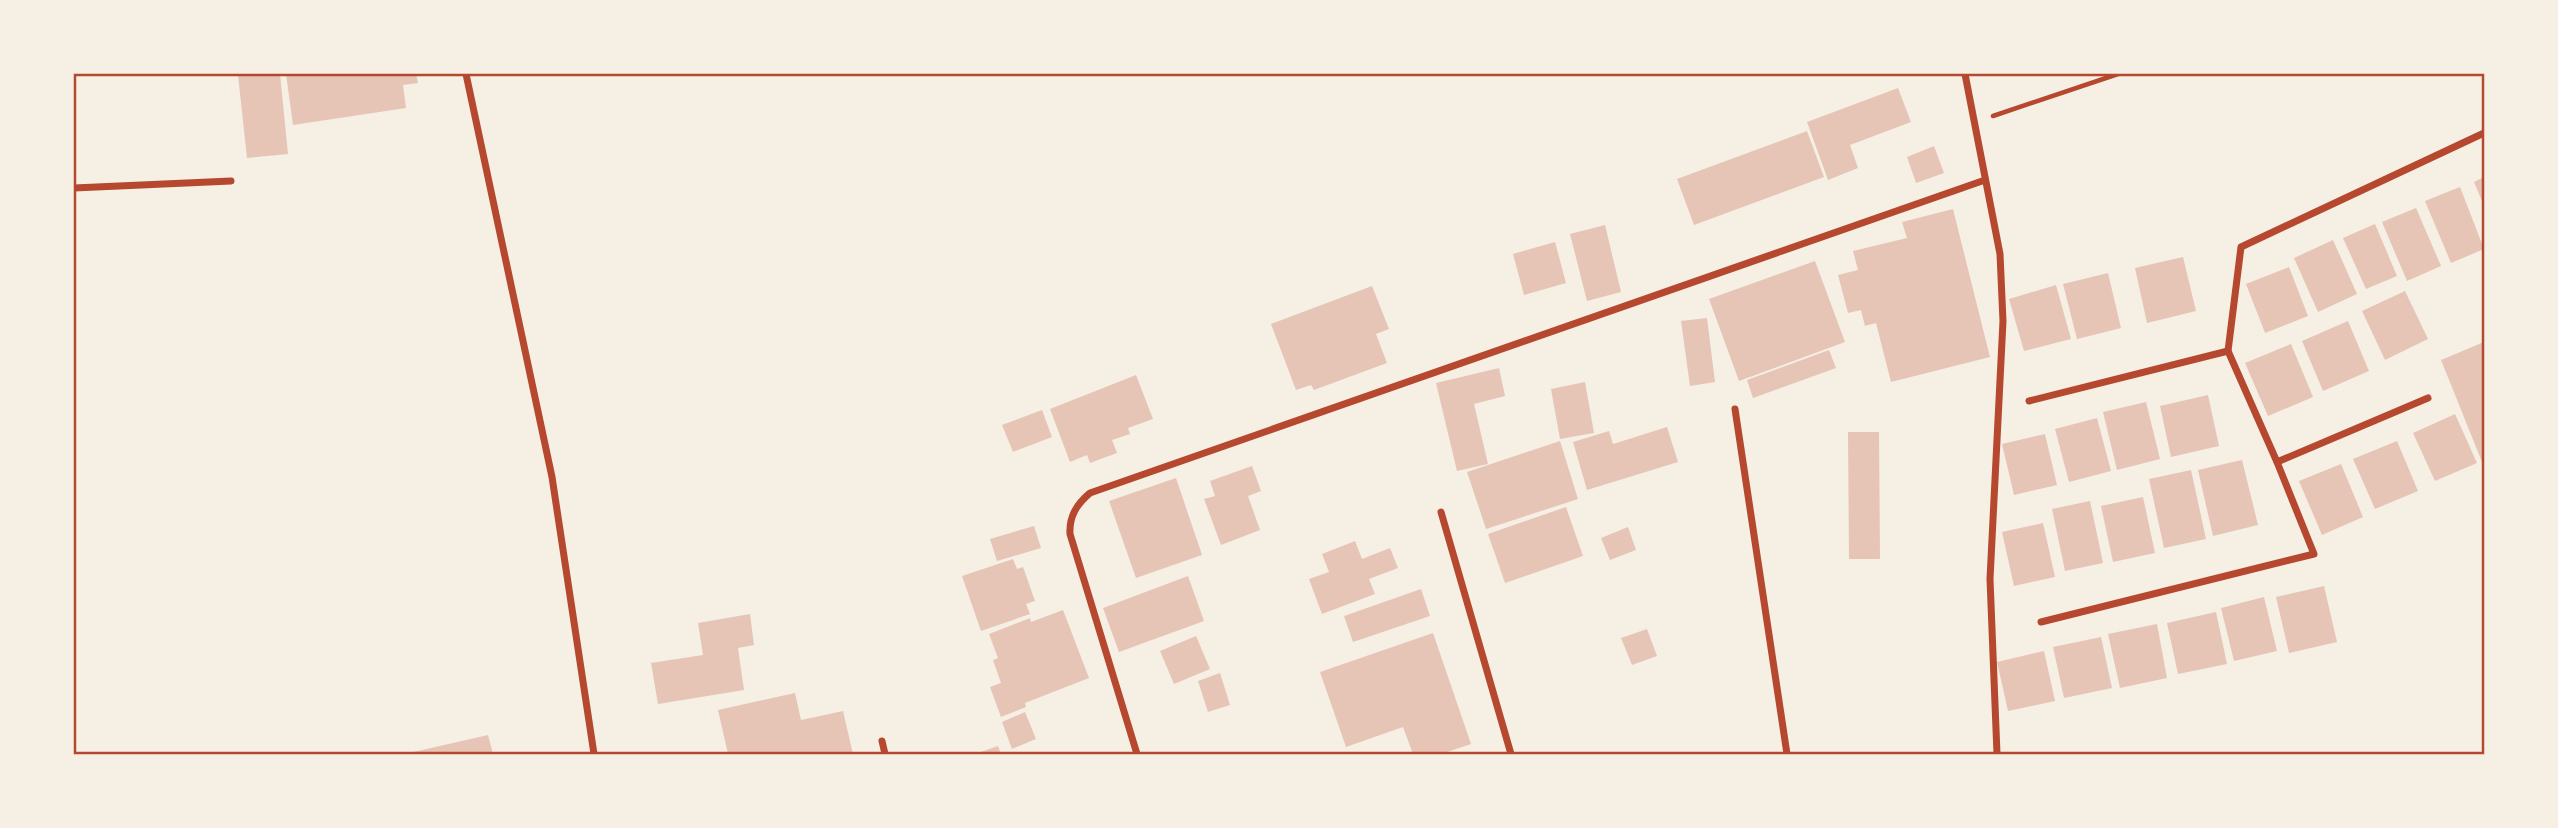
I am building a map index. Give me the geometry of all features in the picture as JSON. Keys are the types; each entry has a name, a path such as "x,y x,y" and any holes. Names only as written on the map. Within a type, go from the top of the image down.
{"street":[{"path":"466,74 552,477 594,754"},
{"path":"1965,74 2000,254 2003,321 1990,579 1997,754"},
{"path":"2041,622 2314,554 2228,351 2241,247 2484,133"},
{"path":"1137,754 1070,534 1073,513 1079,502 1090,493 1985,180"},
{"path":"74,188 231,181"},
{"path":"2029,401 2228,351"},
{"path":"2277,462 2428,398"},
{"path":"1735,408 1787,754"},
{"path":"1441,512 1511,754"},
{"path":"882,741 884,754"}],"path":[{"path":"1976,122 2118,74"}],"building":[{"path":"280,74 288,154 247,158 238,75"},
{"path":"286,74 416,74 418,83 403,85 406,108 293,125"},
{"path":"1898,88 1911,122 1850,145 1858,168 1828,180 1807,122"},
{"path":"1807,131 1824,177 1694,225 1677,179"},
{"path":"1934,146 1944,173 1916,183 1907,157"},
{"path":"2484,177 2484,206 2474,182"},
{"path":"2460,187 2484,249 2451,263 2425,201"},
{"path":"2416,208 2441,266 2407,281 2382,222"},
{"path":"1953,209 1990,357 1891,382 1876,323 1865,326 1861,310 1848,313 1838,275 1858,270 1853,251 1907,238 1902,222"},
{"path":"2375,224 2397,276 2366,289 2343,238"},
{"path":"1605,225 1621,292 1587,301 1570,234"},
{"path":"2333,240 2357,294 2318,312 2294,258"},
{"path":"1555,242 1566,283 1524,295 1513,254"},
{"path":"2183,257 2196,311 2147,323 2135,268"},
{"path":"1815,261 1845,342 1739,381 1709,299"},
{"path":"2289,267 2308,316 2265,333 2246,284"},
{"path":"2108,273 2121,328 2077,339 2063,284"},
{"path":"2056,285 2071,339 2024,351 2009,299"},
{"path":"1372,286 1389,329 1376,334 1387,363 1314,390 1311,385 1296,390 1271,324"},
{"path":"2405,291 2428,339 2385,360 2362,311"},
{"path":"1707,318 1715,382 1690,386 1681,321"},
{"path":"2348,321 2369,371 2323,391 2302,341"},
{"path":"2484,342 2484,467 2441,360"},
{"path":"2291,344 2313,397 2268,416 2245,363"},
{"path":"1829,350 1836,368 1753,398 1747,380"},
{"path":"1499,368 1505,396 1474,404 1488,464 1457,471 1436,383"},
{"path":"1136,375 1153,419 1128,428 1130,434 1112,440 1117,453 1090,463 1087,455 1070,462 1050,409"},
{"path":"1585,382 1594,433 1560,439 1551,389"},
{"path":"2208,395 2219,446 2171,457 2160,406"},
{"path":"2146,402 2160,459 2117,470 2103,412"},
{"path":"1042,410 1052,437 1013,452 1002,425"},
{"path":"2455,414 2477,463 2435,481 2413,433"},
{"path":"2097,418 2111,471 2069,482 2055,429"},
{"path":"1667,427 1678,462 1587,490 1573,442 1609,431 1613,444"},
{"path":"1848,432 1879,432 1880,559 1849,559"},
{"path":"2045,434 2057,485 2014,495 2002,444"},
{"path":"1560,441 1578,499 1486,529 1467,472"},
{"path":"2397,441 2418,491 2375,509 2353,459"},
{"path":"2242,460 2258,525 2213,536 2198,470"},
{"path":"2341,464 2363,517 2322,535 2299,481"},
{"path":"1252,466 1261,491 1248,496 1260,530 1221,545 1204,499 1215,496 1210,481"},
{"path":"2191,470 2206,539 2164,548 2149,479"},
{"path":"1176,478 1202,555 1136,578 1109,501"},
{"path":"2143,497 2155,553 2113,562 2101,506"},
{"path":"2090,501 2103,563 2065,571 2052,509"},
{"path":"1566,507 1583,556 1505,583 1488,534"},
{"path":"2043,523 2055,577 2014,586 2002,532"},
{"path":"1034,526 1041,548 997,561 990,539"},
{"path":"1628,527 1636,550 1610,560 1601,538"},
{"path":"1355,541 1362,559 1390,548 1398,568 1369,579 1375,594 1322,614 1309,579 1329,572 1322,554"},
{"path":"1013,559 1017,569 1023,567 1035,601 1026,604 1030,614 981,631 962,576"},
{"path":"1188,576 1204,621 1119,652 1103,608"},
{"path":"2324,586 2337,642 2289,653 2276,597"},
{"path":"1421,589 1430,616 1353,642 1344,616"},
{"path":"2264,597 2277,651 2234,661 2221,608"},
{"path":"1063,610 1089,678 1025,703 1026,707 1001,717 990,687 1001,683 993,660 998,658 989,634 1030,618 1031,622"},
{"path":"2216,612 2227,664 2178,674 2167,623"},
{"path":"750,614 754,645 738,648 744,690 658,704 651,663 703,655 698,623"},
{"path":"2157,624 2167,678 2120,688 2108,634"},
{"path":"1647,629 1657,656 1632,665 1621,638"},
{"path":"1433,633 1471,744 1441,754 1413,754 1403,727 1346,747 1320,672"},
{"path":"1196,636 1210,669 1174,684 1160,651"},
{"path":"2101,637 2112,688 2064,698 2053,647"},
{"path":"2044,651 2055,701 2008,711 1997,662"},
{"path":"1220,673 1230,705 1208,712 1198,681"},
{"path":"795,693 801,720 843,711 853,754 728,754 718,710"},
{"path":"1025,712 1036,739 1012,749 1002,722"},
{"path":"488,735 493,754 409,754 409,753"},
{"path":"998,746 1001,754 975,754"}]}
